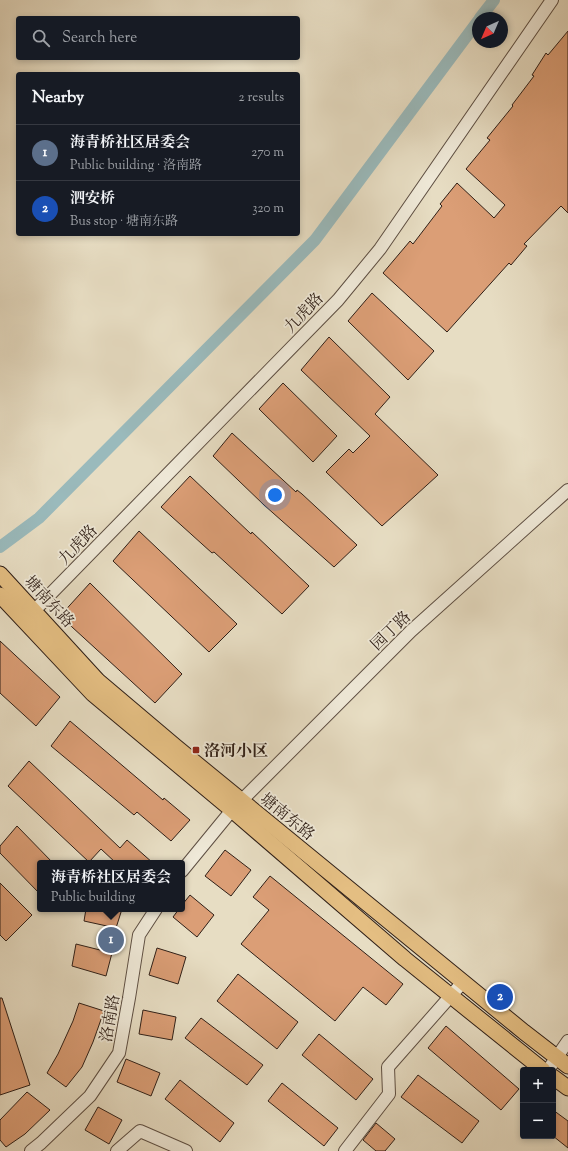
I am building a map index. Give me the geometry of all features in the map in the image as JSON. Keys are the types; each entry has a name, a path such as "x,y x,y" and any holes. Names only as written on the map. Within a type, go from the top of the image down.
{"main road":[{"name":"塘南东路","path":"1,575 29,616"},
{"name":"塘南东路","path":"0,595 29,616 98,681 176,747 405,959 539,1067"},
{"name":"塘南东路","path":"237,805 463,982 562,1062"},
{"path":"556,1079 568,1088"}],"street":[{"name":"九虎路","path":"29,616 338,300 380,249 552,0"},
{"name":"园丁路","path":"237,805 411,631 568,490"},
{"path":"185,867 237,805"},
{"name":"洛南路","path":"31,1151 90,1096 119,1053 139,935 154,912"},
{"path":"345,1151 389,1094 388,1067 463,982"},
{"path":"553,1067 562,1062 568,1041"},
{"path":"117,1151 140,1131 186,1151"}],"building":[{"path":"568,31 568,213 561,206 524,244 527,246 511,265 509,263 447,332 383,273 410,241 413,244 442,206 440,204 457,183 494,218 505,205 466,169 490,140 487,138 513,106 512,105 534,76 532,75 546,53 548,55"},
{"path":"372,293 434,351 408,380 348,321"},
{"path":"329,337 390,397 375,414 438,475 382,526 326,472 349,449 353,453 370,436 301,370"},
{"path":"283,383 337,436 313,462 259,409"},
{"path":"232,433 296,492 297,490 302,494 357,545 334,567 264,505 213,456"},
{"path":"190,476 309,586 282,614 214,552 212,553 161,507"},
{"path":"139,531 237,624 209,652 113,561"},
{"path":"90,583 182,674 155,703 60,616"},
{"path":"0,641 60,697 36,726 0,693"},
{"path":"70,721 163,800 164,798 190,820 171,841 137,812 134,815 51,746"},
{"path":"29,761 120,848 127,840 150,860 113,860 101,849 91,860 87,860 8,786"},
{"path":"17,826 50,860 37,860 37,891 0,853 0,846"},
{"path":"225,850 251,870 231,896 205,876"},
{"path":"270,876 403,984 386,1005 363,987 335,1021 241,944 269,910 253,897"},
{"path":"0,883 32,915 6,941 0,935"},
{"path":"190,895 214,915 197,937 173,917 177,912 185,912 185,901"},
{"path":"86,912 121,912 116,928 84,921"},
{"path":"76,944 112,953 106,976 72,966"},
{"path":"157,948 186,957 178,984 149,975"},
{"path":"238,974 298,1022 277,1049 217,1001"},
{"path":"0,998 2,998 30,1085 0,1095"},
{"path":"79,1003 104,1011 82,1067 66,1087 47,1073 58,1054 73,1021"},
{"path":"143,1010 176,1017 172,1040 139,1034"},
{"path":"201,1018 263,1065 247,1085 185,1038"},
{"path":"446,1026 519,1089 501,1110 428,1048"},
{"path":"319,1034 373,1079 356,1100 302,1055"},
{"path":"126,1059 160,1073 151,1096 117,1082"},
{"path":"418,1075 479,1121 462,1143 401,1097"},
{"path":"180,1080 234,1123 220,1142 165,1099"},
{"path":"282,1083 338,1128 324,1146 268,1101"},
{"path":"27,1092 50,1110 25,1134 6,1147 0,1140 0,1120"},
{"path":"98,1107 122,1120 109,1144 85,1130"},
{"path":"556,1112 568,1121 568,1148 556,1138"},
{"path":"376,1123 395,1139 385,1151 376,1151 363,1140"}],"waterway":[{"path":"485,12 494,0"},
{"path":"0,547 39,518 315,240 472,29"}],"place":[{"name":"洛河小区","path":"196,750"},
{"name":"海青桥社区居委会","path":"111,940"},
{"name":"泗安桥","path":"500,997"}]}
